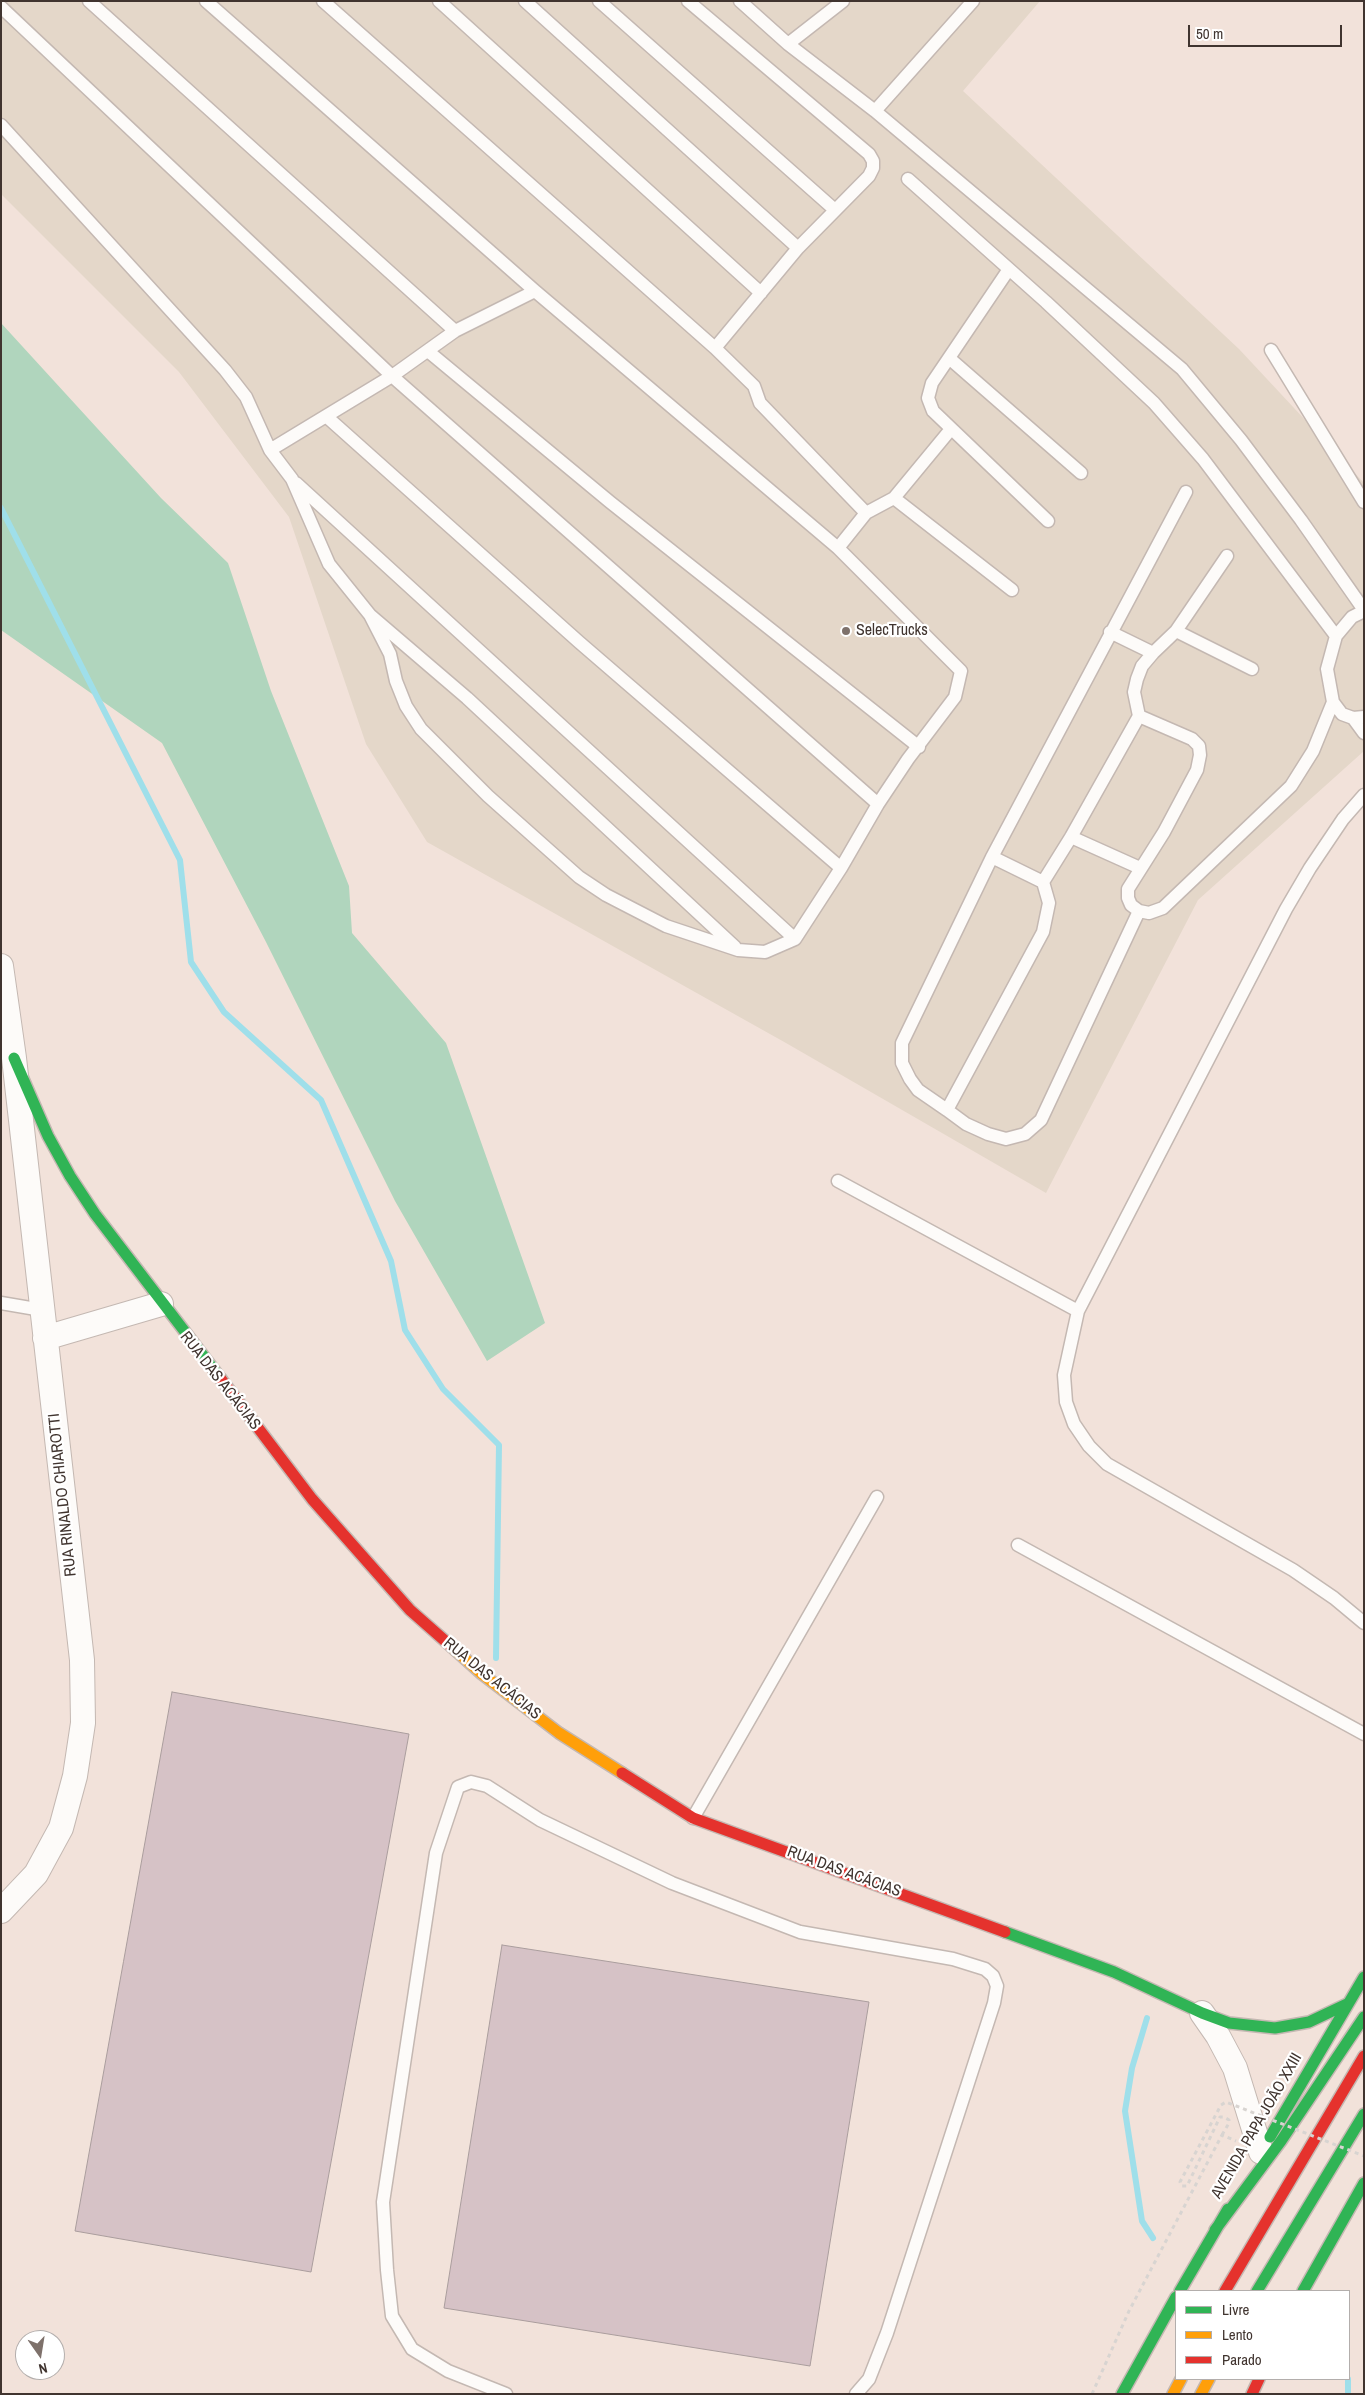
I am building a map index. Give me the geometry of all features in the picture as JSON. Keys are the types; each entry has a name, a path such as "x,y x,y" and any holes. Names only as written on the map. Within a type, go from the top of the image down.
{"main road":[{"name":"RUA DAS ACÁCIAS","path":"14,1058 48,1136 70,1176 100,1222 312,1499 410,1610 482,1674 559,1733 693,1818 1114,1972 1202,2013 1229,2023 1275,2028 1309,2022 1347,2004"},
{"name":"AVENIDA PAPA JOÃO XXIII","path":"1181,2290 1364,1977"},
{"path":"1215,2230 1282,2141 1364,2016"},
{"path":"1226,2290 1364,2056"},
{"path":"1258,2290 1364,2114"},
{"path":"1304,2290 1364,2183"},
{"path":"1122,2394 1175,2299"},
{"path":"1174,2394 1180,2380"},
{"path":"1201,2394 1208,2380"},
{"path":"1252,2394 1259,2380"}],"street":[{"name":"RUA RINALDO CHIAROTTI","path":"1,966 14,1058 82,1660 83,1723 75,1776 61,1828 36,1874 1,1911"},
{"path":"46,1338 161,1304"},
{"path":"1202,2013 1218,2036 1235,2068 1261,2152"}],"lane":[{"path":"90,1 455,331"},
{"path":"206,1 535,291 838,548 961,671 955,697 919,747 908,759 878,804 841,868 795,939 766,952 738,950 666,926 606,895 579,877 488,796 421,729 406,706 390,654 370,615"},
{"path":"323,1 715,348 754,386 760,403 866,513"},
{"path":"439,1 760,293"},
{"path":"525,1 798,248"},
{"path":"600,1 835,210"},
{"path":"688,1 869,154 873,161 873,168 869,176 798,248 715,348"},
{"path":"740,1 788,44 875,110 1182,369 1241,440 1301,520 1364,610 1347,622 1336,636 1327,668 1333,702 1342,714 1359,718 1364,733"},
{"path":"788,44 843,1"},
{"path":"875,110 973,1"},
{"path":"1,7 392,376 878,804"},
{"path":"1,125 225,370 246,397 270,450 292,479 795,939"},
{"path":"908,178 1010,269 1154,403 1245,512 1291,578 1336,636"},
{"path":"1010,269 932,382 928,398 933,411 1048,521"},
{"path":"270,450 392,376 429,352 455,331 535,291"},
{"path":"1271,350 1364,502"},
{"path":"429,352 610,502 919,747"},
{"path":"949,358 1081,473"},
{"path":"327,417 579,642 841,868"},
{"path":"838,548 866,513 894,498 951,429"},
{"path":"292,479 329,564 370,615 467,698 738,950"},
{"path":"1139,911 1041,1120 1024,1134 1006,1139 988,1134 966,1124 918,1090 902,1062 902,1043 992,858 1110,632 1186,492"},
{"path":"894,498 1012,590"},
{"path":"946,1110 1044,932 1049,903 1043,882 1071,838 1139,716 1134,692 1142,666 1176,631 1227,556"},
{"path":"1176,631 1252,670"},
{"path":"1110,632 1153,653"},
{"path":"1139,716 1192,739 1199,746 1200,755 1197,770 1164,832 1128,889 1128,898 1131,905 1139,911 1149,913 1163,908 1291,786 1313,752 1333,702"},
{"path":"1364,795 1343,819 1286,909 1078,1312 1064,1375 1066,1402 1074,1424 1089,1446 1107,1464 1293,1570 1334,1598 1364,1623"},
{"path":"1071,838 1140,868"},
{"path":"992,858 1043,882"},
{"path":"838,1181 1078,1312"},
{"path":"1,1304 42,1310"},
{"path":"693,1818 877,1497"},
{"path":"1018,1545 1364,1734"},
{"path":"506,2394 448,2372 412,2349 392,2316 383,2202 436,1853 458,1787 471,1782 486,1786 540,1820 672,1883 800,1932 953,1959 985,1968 993,1976 997,1986 994,2003 887,2333 869,2379 856,2394"}],"path":[{"path":"1092,2394 1129,2311 1229,2123 1229,2120 1220,2117 1187,2186 1182,2186 1180,2182 1221,2105 1226,2102 1364,2156"},
{"path":"1222,2135 1261,2152"}],"shaded area":[{"name":"SelecTrucks","path":"1,1 1040,1 963,91 1239,349 1364,483 1364,751 1198,900 1046,1193 786,1043 427,842 366,744 289,517 179,372 1,194"}],"green space":[{"path":"1,323 161,498 228,563 271,691 349,886 352,933 446,1043 545,1323 487,1361 395,1201 266,942 162,743 1,630"}],"building":[{"path":"172,1692 409,1734 311,2272 75,2231"},
{"path":"502,1945 869,2002 810,2366 444,2308"}],"waterway":[{"path":"1,508 180,860 191,962 224,1012 321,1100 391,1261 405,1330 443,1389 499,1445 496,1658"},
{"path":"1147,2018 1132,2068 1125,2111 1142,2221 1153,2238"},
{"path":"1348,2380 1348,2394"}],"traffic: fast":[{"path":"14,1058 48,1136 70,1176 95,1214 221,1379"},
{"path":"1005,1932 1114,1972 1202,2013 1229,2023 1275,2028 1309,2022 1347,2004"},
{"path":"1270,2137 1364,1977"},
{"path":"1215,2230 1281,2141 1364,2017"},
{"path":"1258,2290 1364,2114"},
{"path":"1304,2290 1364,2183"},
{"path":"1181,2290 1228,2209"},
{"path":"1122,2394 1175,2299"}],"traffic: slow":[{"path":"452,1647 482,1674 559,1733 622,1773"},
{"path":"1173,2394 1180,2380"},
{"path":"1201,2394 1208,2380"}],"traffic: jam":[{"path":"221,1379 312,1499 410,1610 452,1647"},
{"path":"622,1773 693,1818 1005,1932"},
{"path":"1226,2290 1364,2056"},
{"path":"1252,2394 1259,2380"}],"place":[{"name":"SelecTrucks","path":"846,631"}]}
